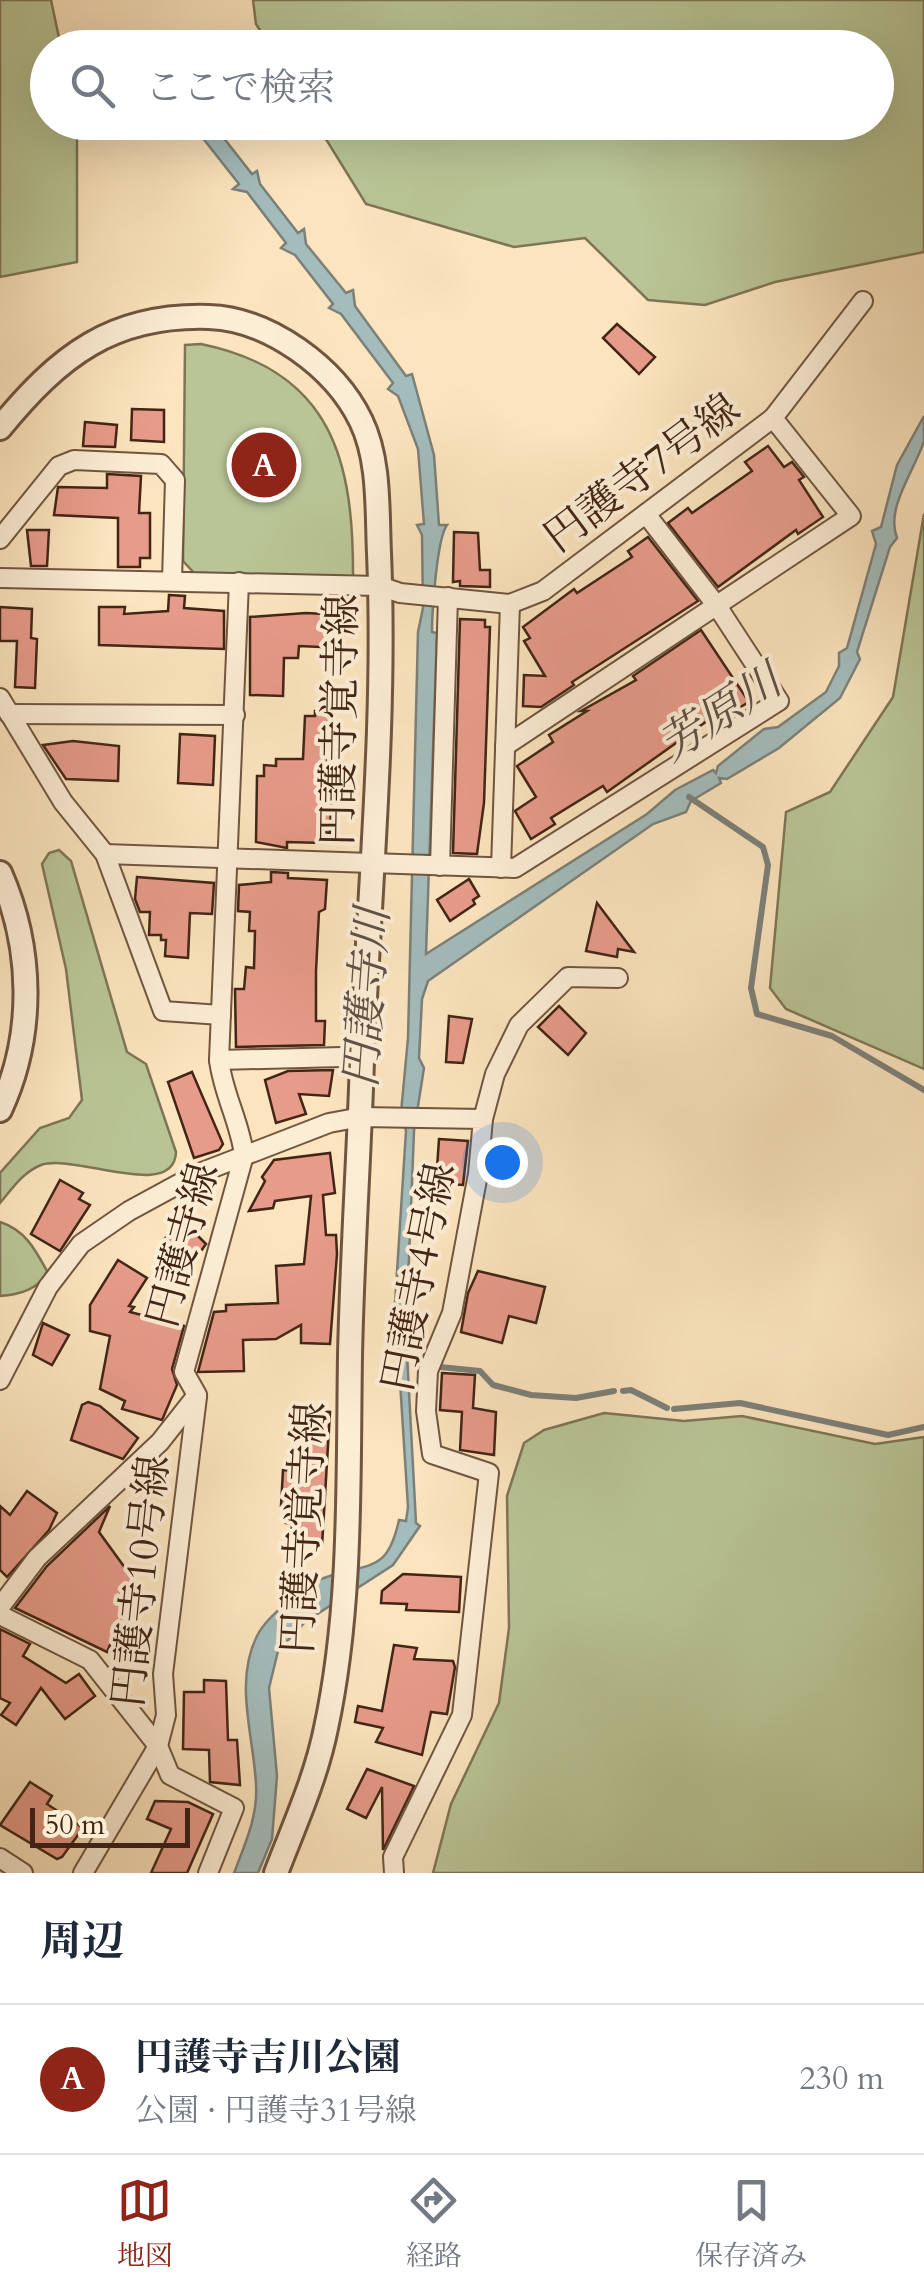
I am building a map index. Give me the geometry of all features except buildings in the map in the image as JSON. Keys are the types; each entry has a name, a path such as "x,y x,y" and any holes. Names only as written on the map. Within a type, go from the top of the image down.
{"street":[{"path":"773,418 862,301"},
{"name":"円護寺覚寺線","path":"0,428 34,386 82,348 146,318 223,318 284,340 325,371 360,420 374,468 390,589 385,864 360,1117 345,1556 326,1728 276,1873"},
{"name":"円護寺7号線","path":"505,746 850,516 773,418 543,591 510,604"},
{"path":"0,539 59,466 74,460 161,464 175,480 172,580"},
{"path":"104,854 515,868 779,702 717,606 646,514"},
{"path":"0,578 390,589 510,604 501,868"},
{"name":"円護寺線","path":"0,1611 37,1558 160,1442 197,1394 184,1372 244,1155 241,1132 222,1088 219,1060 231,859 239,582"},
{"path":"440,866 443,596"},
{"path":"4,706 235,715"},
{"path":"4,706 64,802 104,854 163,1011 221,1016"},
{"path":"0,872 28,991 22,1039 0,1110"},
{"path":"483,1119 495,1074 520,1025 568,977 618,978"},
{"path":"219,1060 342,1056"},
{"name":"円護寺4号線","path":"0,1380 48,1287 81,1244 128,1211 244,1155 330,1123 360,1117 483,1119 478,1174 452,1314 428,1372 426,1411 432,1454 489,1474 472,1646 462,1715 394,1857 394,1873"},
{"name":"円護寺10号線","path":"82,1873 158,1746 166,1715 163,1674 197,1394"},
{"path":"0,1611 90,1660 158,1746 170,1775 234,1808 208,1873"},
{"path":"0,1858 23,1873"}],"green space":[{"path":"0,0 51,0 57,30 30,30 30,140 77,140 77,262 0,277"},
{"path":"253,0 924,0 924,252 775,282 705,305 648,300 585,238 514,247 366,204 326,140 894,140 894,30 260,30"},
{"path":"201,344 245,357 280,375 307,399 326,427 340,460 348,496 353,580 196,575 183,561 185,345"},
{"path":"924,514 924,1069 786,1009 770,988 786,812 830,792 893,697"},
{"path":"59,850 71,861 127,1052 146,1064 176,1152 171,1166 159,1173 141,1175 56,1163 41,1165 23,1176 0,1203 0,1173 40,1128 69,1118 82,1100 66,969 42,864 49,853"},
{"path":"0,1222 23,1235 47,1271 28,1290 0,1296"},
{"path":"604,1413 684,1421 742,1416 875,1444 924,1437 924,1873 433,1873 451,1804 499,1703 509,1628 507,1496 524,1443 544,1430"}],"water":[{"path":"204,140 225,140 252,174 257,171 260,184 298,233 304,229 306,244 346,293 353,290 355,306 406,376 412,374 434,455 439,525 447,525 438,559 432,622 432,632 437,633 426,954 647,814 675,790 713,770 716,773 718,766 764,729 778,727 826,692 839,666 839,653 847,648 876,544 872,531 881,527 897,465 924,416 924,441 895,514 897,538 890,547 857,652 860,659 840,698 779,748 727,779 719,778 721,783 691,801 686,812 653,824 428,981 422,999 419,1058 424,1068 414,1131 406,1335 416,1523 420,1526 393,1565 305,1622 278,1651 269,1688 277,1776 272,1839 258,1873 234,1873 255,1808 246,1690 251,1652 258,1634 278,1610 307,1587 382,1558 389,1550 399,1520 406,1521 408,1507 395,1303 406,1131 401,1113 408,1038 418,632 423,608 422,535 417,525 424,524 418,449 398,396 388,389 393,383 341,314 329,308 333,304 295,255 281,248 286,243 247,192 233,189 239,184"}],"waterway":[{"path":"689,797 763,847 768,865 751,988 757,1014 832,1036 924,1090"},
{"path":"440,1367 480,1371 493,1385 531,1395 576,1398 614,1391"},
{"path":"623,1391 631,1390 667,1408"},
{"path":"674,1409 740,1403 888,1435 924,1427"}],"place":[{"name":"円護寺吉川公園","path":"264,465"}],"water label":[{"name":"芳原川","path":"720,713"},
{"name":"円護寺川","path":"367,998"}]}
